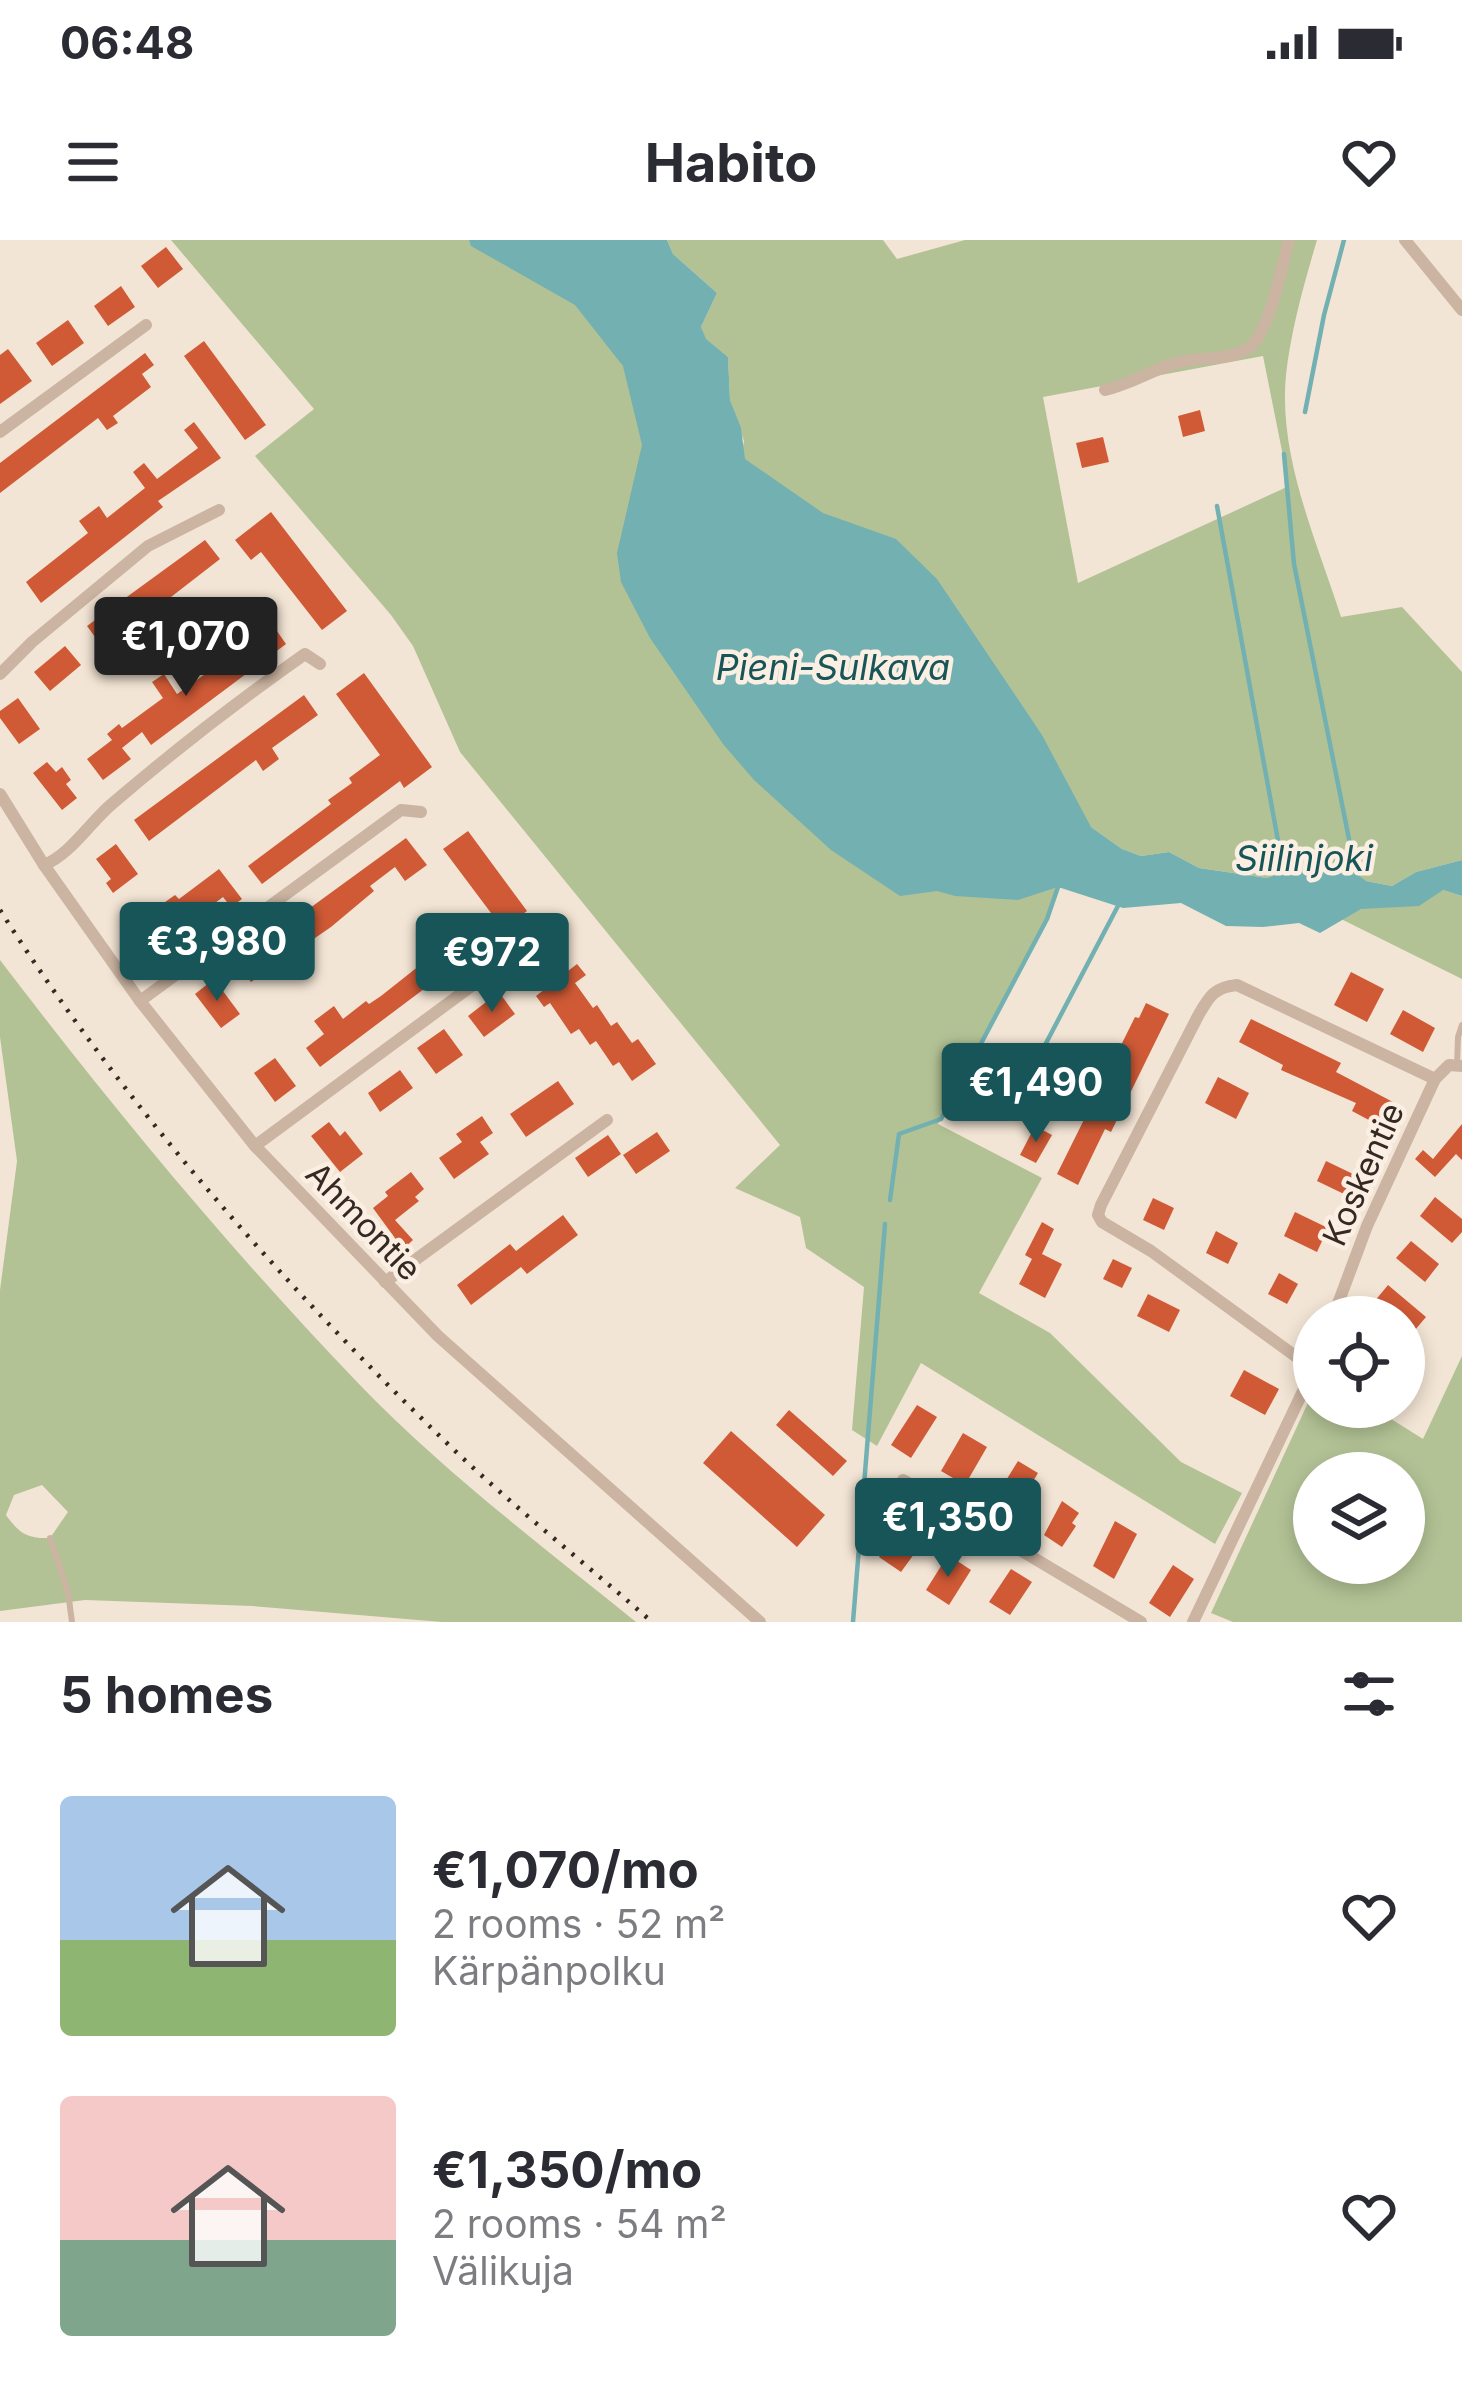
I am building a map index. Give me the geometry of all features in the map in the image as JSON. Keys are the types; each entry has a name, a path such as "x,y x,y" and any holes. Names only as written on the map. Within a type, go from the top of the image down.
{"street":[{"path":"1105,390 1135,383 1175,363 1251,346 1264,325 1289,240"},
{"path":"1405,240 1462,310"},
{"path":"0,432 146,326"},
{"path":"0,674 148,546 219,510"},
{"path":"44,865 57,859 94,819 212,719 305,655 320,664"},
{"name":"Ahmontie","path":"0,794 140,1001 255,1146 438,1336 760,1622"},
{"path":"140,1001 401,809 421,812"},
{"path":"255,1146 512,956 542,952"},
{"path":"1293,1354 1098,1215 1198,1016 1214,990 1237,985 1435,1079"},
{"name":"Koskentie","path":"1341,1296 1367,1226 1435,1079 1442,1070 1460,1066"},
{"path":"385,1282 607,1120"},
{"path":"1197,1621 1293,1414"},
{"path":"903,1480 1141,1622"}],"lane":[{"path":"1460,1066 1457,1036 1462,1025"},
{"path":"50,1538 68,1592 72,1622"}],"green space":[{"path":"171,240 541,240 1058,887 1047,919 938,1124 1042,1178 979,1293 1050,1333 1181,1462 1242,1493 1215,1544 921,1363 877,1446 852,1430 864,1287 806,1248 800,1217 735,1188 780,1145 460,752 413,646 255,456 314,409"},
{"path":"667,240 883,240 897,259 965,240 1317,240 1286,375 1285,406 1294,468 1341,617 1402,607 1462,672 1462,860 1416,872 1392,886 1267,878 1199,868 1169,852 1141,856 1091,827 735,494 744,441 730,400 728,357 705,339 701,327 717,293 673,254","holes":["1263,356 1289,486 1078,583 1043,397"]},
{"path":"1443,890 1462,896 1462,979 1339,918 1361,909"},
{"path":"0,960 174,1177 359,1384 459,1478 636,1622 442,1622 252,1606 85,1600 0,1611 0,1290 17,1161 0,1037","holes":["42,1485 68,1512 50,1538 24,1534 6,1515 14,1495"]},
{"path":"1462,1356 1462,1622 1233,1622 1211,1613 1296,1428 1405,1428 1423,1439"}],"water":[{"name":"Pieni-Sulkava","path":"469,240 667,240 673,254 717,293 701,327 706,339 728,357 730,400 741,428 745,459 823,513 896,539 937,579 1042,735 1091,827 1122,849 1141,856 1169,852 1199,868 1267,878 1301,868 1358,875 1392,886 1416,872 1462,860 1462,896 1443,890 1419,906 1361,909 1320,933 1299,923 1226,926 1181,903 1123,908 1058,887 1018,900 937,891 900,896 831,850 754,780 723,744 650,638 621,582 617,553 642,445 623,366 575,305 471,246"}],"building":[{"path":"166,247 183,269 158,288 141,266"},
{"path":"121,286 135,307 108,326 94,306"},
{"path":"68,320 84,343 52,366 36,343"},
{"path":"204,341 266,425 245,440 184,356"},
{"path":"8,349 32,381 0,404 0,355"},
{"path":"145,353 154,365 142,374 151,387 113,416 118,423 107,430 98,418 0,493 0,463"},
{"path":"1200,410 1205,431 1183,437 1178,416"},
{"path":"194,422 221,458 158,501 163,507 41,603 26,582 88,533 79,521 99,506 107,518 145,488 133,472 144,463 157,479 198,448 184,430"},
{"path":"1103,437 1109,462 1082,468 1076,443"},
{"path":"271,512 347,611 322,630 261,552 251,560 235,540"},
{"path":"205,540 220,559 104,649 87,626"},
{"path":"270,621 286,644 151,745 142,732 122,748 131,759 103,780 87,759 112,740 107,734 119,724 122,728 163,698 152,682 164,674 177,694 242,648 239,643"},
{"path":"65,646 81,665 50,691 34,672"},
{"path":"364,673 432,767 404,788 400,781 262,884 248,866 331,804 328,800 352,783 349,778 380,755 336,694"},
{"path":"304,695 318,715 272,748 279,759 263,771 256,760 149,841 134,820"},
{"path":"18,698 40,729 19,744 0,718 0,711"},
{"path":"47,762 56,772 62,767 71,780 66,784 77,798 62,810 33,773"},
{"path":"468,831 527,911 503,929 443,849"},
{"path":"406,838 427,865 405,881 395,867 331,927 251,982 236,962"},
{"path":"116,844 138,874 113,893 106,883 111,879 96,859"},
{"path":"219,869 242,899 231,907 223,897 203,912 197,904 171,922 184,941 167,953 146,924 162,912 158,907 175,895 179,899"},
{"path":"462,914 484,944 320,1067 306,1048 324,1034 314,1021 334,1006 343,1019 381,996 458,935 449,924"},
{"path":"577,964 586,975 575,983 593,1008 597,1005 611,1026 617,1022 632,1043 638,1039 656,1064 632,1081 619,1062 613,1066 596,1041 590,1045 579,1029 571,1034 550,1003 544,1007 536,996"},
{"path":"1351,972 1384,989 1367,1022 1334,1005"},
{"path":"214,979 240,1014 221,1028 195,994"},
{"path":"499,992 515,1014 484,1037 468,1016"},
{"path":"1146,1003 1169,1014 1111,1132 1105,1129 1078,1185 1057,1174"},
{"path":"1403,1010 1435,1028 1423,1052 1390,1034"},
{"path":"1251,1019 1341,1063 1336,1072 1393,1102 1380,1126 1352,1111 1356,1103 1281,1070 1283,1065 1239,1042"},
{"path":"444,1029 463,1055 436,1074 417,1048"},
{"path":"275,1058 296,1086 275,1102 254,1073"},
{"path":"400,1070 413,1088 380,1112 368,1093"},
{"path":"1218,1077 1249,1093 1236,1119 1205,1103"},
{"path":"558,1081 574,1104 526,1137 510,1114"},
{"path":"482,1116 493,1133 480,1142 489,1154 454,1179 439,1158 462,1142 456,1134"},
{"path":"329,1122 340,1136 345,1131 363,1154 340,1172 311,1136"},
{"path":"1462,1124 1462,1160 1456,1154 1435,1177 1415,1159 1423,1150 1433,1159"},
{"path":"1035,1126 1052,1135 1036,1163 1020,1155"},
{"path":"657,1132 670,1151 636,1174 623,1155"},
{"path":"608,1135 621,1154 588,1177 575,1158"},
{"path":"1326,1161 1353,1174 1344,1194 1317,1181"},
{"path":"411,1172 424,1189 415,1197 419,1201 395,1220 413,1240 403,1249 373,1208"},
{"path":"1435,1197 1462,1219 1462,1232 1452,1243 1420,1216"},
{"path":"1153,1198 1174,1208 1164,1230 1143,1220"},
{"path":"1295,1212 1328,1228 1317,1252 1284,1236"},
{"path":"563,1215 578,1235 527,1274 521,1267 471,1305 457,1285 510,1244 516,1251"},
{"path":"1042,1222 1054,1229 1042,1254 1062,1264 1045,1298 1019,1284 1032,1259 1025,1255"},
{"path":"1216,1231 1238,1243 1228,1264 1206,1253"},
{"path":"1411,1241 1439,1264 1425,1282 1396,1258"},
{"path":"1113,1259 1132,1268 1122,1288 1103,1279"},
{"path":"1279,1273 1298,1284 1287,1304 1268,1294"},
{"path":"1388,1285 1401,1296 1379,1296"},
{"path":"1148,1294 1180,1310 1169,1332 1137,1316"},
{"path":"1244,1370 1279,1389 1265,1415 1230,1396"},
{"path":"917,1405 937,1417 911,1458 891,1445"},
{"path":"789,1410 847,1461 833,1476 776,1425"},
{"path":"731,1431 825,1515 797,1547 703,1463"},
{"path":"963,1433 987,1447 965,1485 941,1471"},
{"path":"1018,1461 1038,1473 1013,1515 992,1503"},
{"path":"1062,1501 1079,1513 1062,1547 1044,1535"},
{"path":"880,1513 922,1543 901,1572 879,1557 888,1543 868,1529"},
{"path":"1115,1521 1137,1534 1114,1579 1093,1566"},
{"path":"948,1555 971,1570 949,1605 926,1590"},
{"path":"1173,1565 1194,1579 1170,1617 1149,1603"},
{"path":"1011,1569 1032,1582 1010,1615 989,1602"}],"waterway":[{"path":"1305,412 1344,240"},
{"name":"Siilinjoki","path":"1284,454 1294,564 1357,879"},
{"name":"Siilinjoki","path":"1217,506 1285,879"},
{"path":"890,1200 899,1134 941,1119 1047,919 1058,887"},
{"path":"972,1060 1023,1087 1119,904"},
{"path":"853,1622 885,1224"}],"railway":[{"path":"0,910 100,1054 268,1259 452,1448 652,1622"}]}
